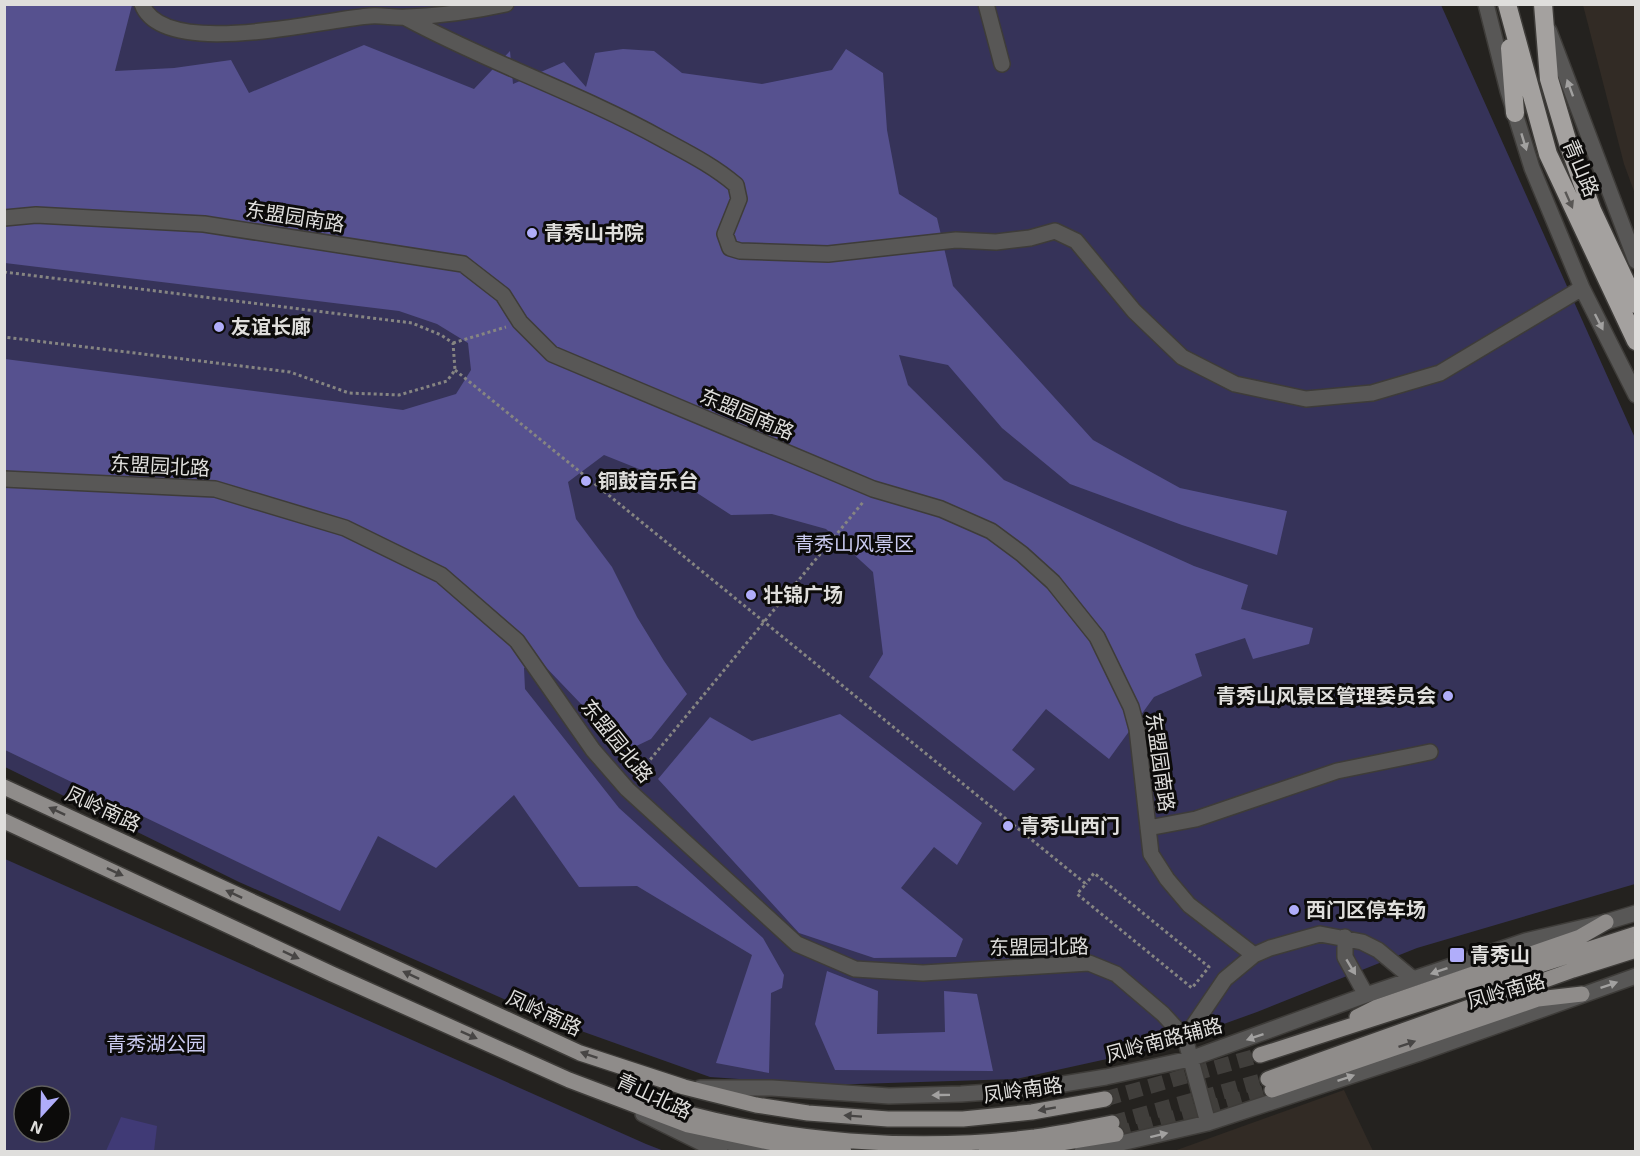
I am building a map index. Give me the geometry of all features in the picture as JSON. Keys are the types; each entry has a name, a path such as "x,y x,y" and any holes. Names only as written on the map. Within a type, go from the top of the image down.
{"highway":[{"path":"1507,4 1515,114"},
{"name":"青山路","path":"1507,4 1548,154 1635,341"},
{"name":"青山路","path":"1545,10 1549,79 1593,210 1635,304"}],"main road":[{"name":"凤岭南路","path":"4,787 580,1053 684,1087 756,1104 808,1113 888,1119 963,1119 1032,1112 1105,1099"},
{"path":"4,820 332,974 569,1080 688,1125 783,1145 844,1152"},
{"path":"1316,1037 1377,1007 1581,937 1606,922"},
{"path":"1571,963 1635,934"},
{"path":"1571,963 1635,950"},
{"name":"凤岭南路","path":"1260,1055 1571,963"},
{"name":"凤岭南路","path":"1571,963 1270,1084 1538,999 1582,994"},
{"path":"569,1080 692,1115 773,1132 868,1142 962,1142 1114,1129 1036,1147 986,1152"}],"street":[{"path":"142,4 146,15 160,25 189,33 246,33 308,27 369,10 406,18 446,40 629,121 721,171 736,185 739,199 724,234 730,248 740,251 828,254 956,240 996,242 1030,238 1055,231 1076,242 1134,311 1182,357 1234,384 1306,399 1371,393 1440,373 1582,288"},
{"path":"406,18 484,9 506,4"},
{"path":"986,4 1002,64"},
{"path":"1486,4 1532,168 1582,288 1635,394"},
{"path":"1545,10 1635,261"},
{"name":"东盟园南路","path":"4,218 36,216 204,224 463,264 503,295 520,322 552,354 873,489 941,509 991,531 1022,554 1053,582 1097,637 1131,707 1137,729 1151,854 1167,879 1189,905 1254,955"},
{"name":"东盟园北路","path":"4,479 215,489 345,528 441,575 517,641 593,750 627,789 797,944 855,969 923,973 1089,963 1116,974 1163,1014 1185,1038"},
{"path":"1148,828 1196,819 1337,771 1430,752"},
{"name":"凤岭南路辅路","path":"684,1087 772,1089 889,1096 1033,1089 1106,1077 1190,1059 1366,995 1525,941 1635,913"},
{"path":"1208,1123 1185,1038 1225,979 1254,955 1270,948 1320,934 1345,937 1378,950 1413,979"},
{"path":"1345,937 1345,957 1366,995"},
{"path":"1082,1152 1208,1123 1417,1054 1635,976"},
{"name":"青山北路","path":"569,1080 720,1152"},
{"path":"679,1131 771,1152"}],"path":[{"path":"4,272 412,323 441,334 453,343 455,370 447,381 399,394 349,393 290,372 4,337"},
{"path":"453,343 520,322"},
{"path":"455,370 1086,884"},
{"path":"627,789 873,489"},
{"path":"1094,873 1209,967 1192,988 1077,894 1086,884 1094,873"}],"shaded area":[{"path":"1583,5 1635,5 1635,194 1624,164"},
{"path":"1344,1090 1373,1151 1174,1151"},
{"path":"121,1117 157,1126 154,1151 106,1151"}],"green space":[{"name":"青秀山风景区","path":"4,5 1441,5 1635,438 1635,884 1417,948 1257,1012 1157,1048 1016,1079 825,1085 710,1077 556,1022 239,882 5,767"},
{"path":"5,5 132,5 115,71 174,68 231,60 249,93 364,45 474,89 510,51 513,84 564,62 586,87 595,53 623,49 654,51 682,73 762,84 832,70 846,49 883,73 887,130 899,194 937,218 953,286 1093,440 1180,488 1287,511 1277,555 1182,525 1070,484 1002,428 948,365 899,355 908,385 1004,480 1194,566 1248,585 1241,609 1313,628 1309,644 1253,659 1245,638 1195,654 1202,676 1154,697 1109,759 1046,709 1012,750 1035,769 1014,791 869,677 883,654 873,572 826,529 772,514 731,515 694,491 604,455 568,482 576,519 612,567 637,617 687,694 651,739 626,751 538,659 524,668 525,689 619,808 763,938 784,975 782,988 771,993 769,1073 716,1063 752,955 637,886 579,887 514,795 436,868 378,836 340,911 5,750 5,359 403,410 456,394 471,370 468,343 437,324 399,311 5,263"},
{"path":"840,714 982,823 957,865 934,847 901,888 963,939 956,957 874,958 799,933 658,779 710,717 752,741"},
{"name":"青秀湖公园","path":"5,859 646,1144 664,1151 5,1152"},
{"path":"827,971 878,991 877,1034 945,1032 944,991 977,994 993,1071 835,1070 815,1024"}],"tunnel":[{"path":"1105,1099 1260,1055"},
{"path":"1112,1123 1268,1079"},
{"path":"1116,1134 1272,1090"}],"place":[{"name":"青秀山书院","path":"532,233"},
{"name":"友谊长廊","path":"219,327"},
{"name":"铜鼓音乐台","path":"586,481"},
{"name":"壮锦广场","path":"751,595"},
{"name":"青秀山风景区管理委员会","path":"1448,696"},
{"name":"青秀山西门","path":"1008,826"},
{"name":"西门区停车场","path":"1294,910"},
{"name":"青秀山","path":"1457,955"}]}
